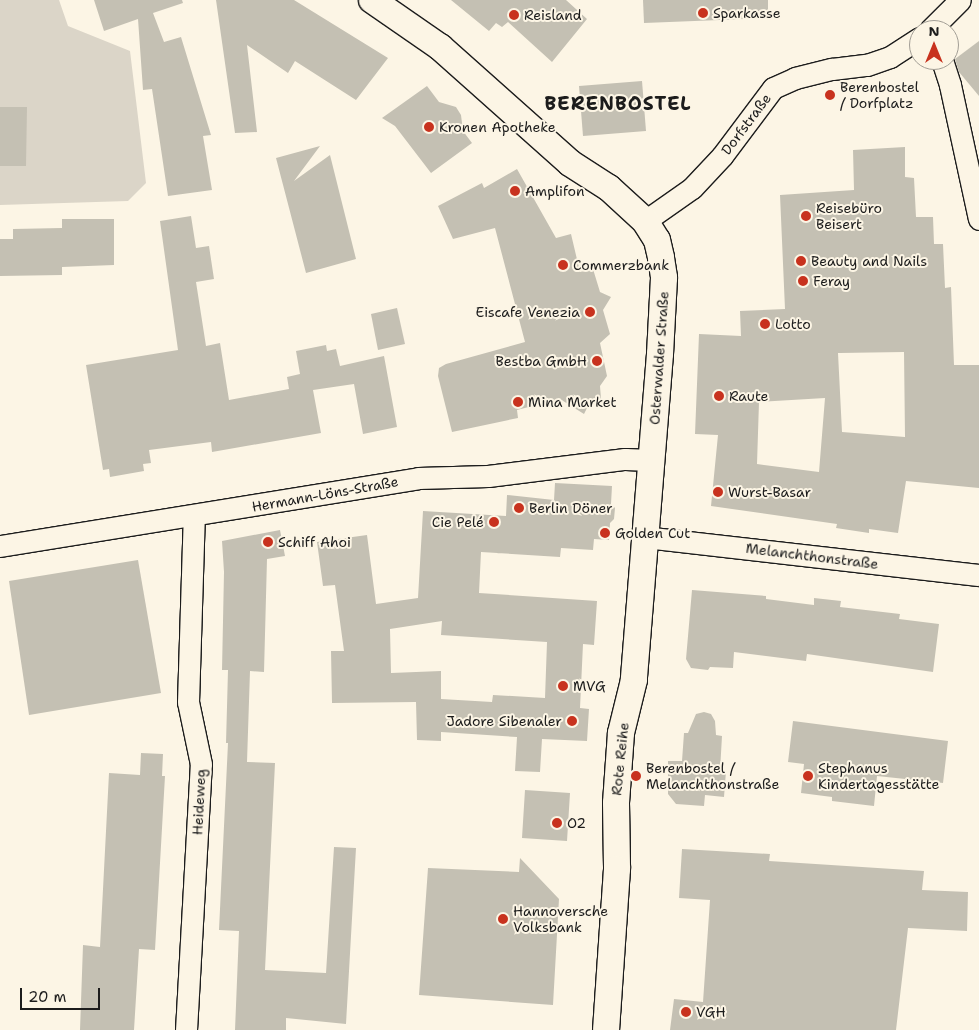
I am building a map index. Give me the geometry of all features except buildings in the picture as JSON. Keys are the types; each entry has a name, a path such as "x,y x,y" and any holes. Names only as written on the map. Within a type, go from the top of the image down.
{"street":[{"name":"Osterwalder Straße","path":"372,0 440,47 570,163 610,188 644,221 657,240 664,278 651,460"},
{"name":"Dorfstraße","path":"940,20 960,0"},
{"name":"Dorfstraße","path":"644,221 692,188 722,156 773,88 795,78 832,69 867,66 890,57 909,44"},
{"path":"945,70 979,219"},
{"name":"Hermann-Löns-Straße","path":"0,546 194,516 418,478 488,476 624,459 651,460"},
{"name":"Rote Reihe","path":"606,1030 617,869 616,803 621,733 634,680 651,460"},
{"name":"Heideweg","path":"186,1030 201,764 188,702 194,516"},
{"name":"Melanchthonstraße","path":"644,537 979,576"}],"shaded area":[{"path":"0,0 59,0 68,26 130,51 146,183 128,201 0,205"}],"place":[{"name":"Sparkasse","path":"703,13"},
{"name":"Reisland","path":"514,15"},
{"name":"Berenbostel / Dorfplatz","path":"830,95"},
{"name":"Kronen Apotheke","path":"429,127"},
{"name":"Amplifon","path":"515,191"},
{"name":"Reisebüro Beisert","path":"806,216"},
{"name":"Beauty and Nails","path":"801,261"},
{"name":"Commerzbank","path":"563,265"},
{"name":"Feray","path":"803,281"},
{"name":"Eiscafe Venezia","path":"590,312"},
{"name":"Lotto","path":"765,324"},
{"name":"Bestba GmbH","path":"597,361"},
{"name":"Raute","path":"719,396"},
{"name":"Mina Market","path":"518,402"},
{"name":"Wurst-Basar","path":"718,492"},
{"name":"Berlin Döner","path":"519,508"},
{"name":"Cie Pelé","path":"494,522"},
{"name":"Golden Cut","path":"605,533"},
{"name":"Schiff Ahoi","path":"268,542"},
{"name":"MVG","path":"563,686"},
{"name":"Jadore Sibenaler","path":"572,721"},
{"name":"Berenbostel / Melanchthonstraße","path":"636,776"},
{"name":"Stephanus Kindertagesstätte","path":"808,776"},
{"name":"O2","path":"557,823"},
{"name":"Hannoversche Volksbank","path":"503,919"},
{"name":"VGH","path":"686,1012"}],"district":[{"name":"BERENBOSTEL","path":"618,104"}]}
